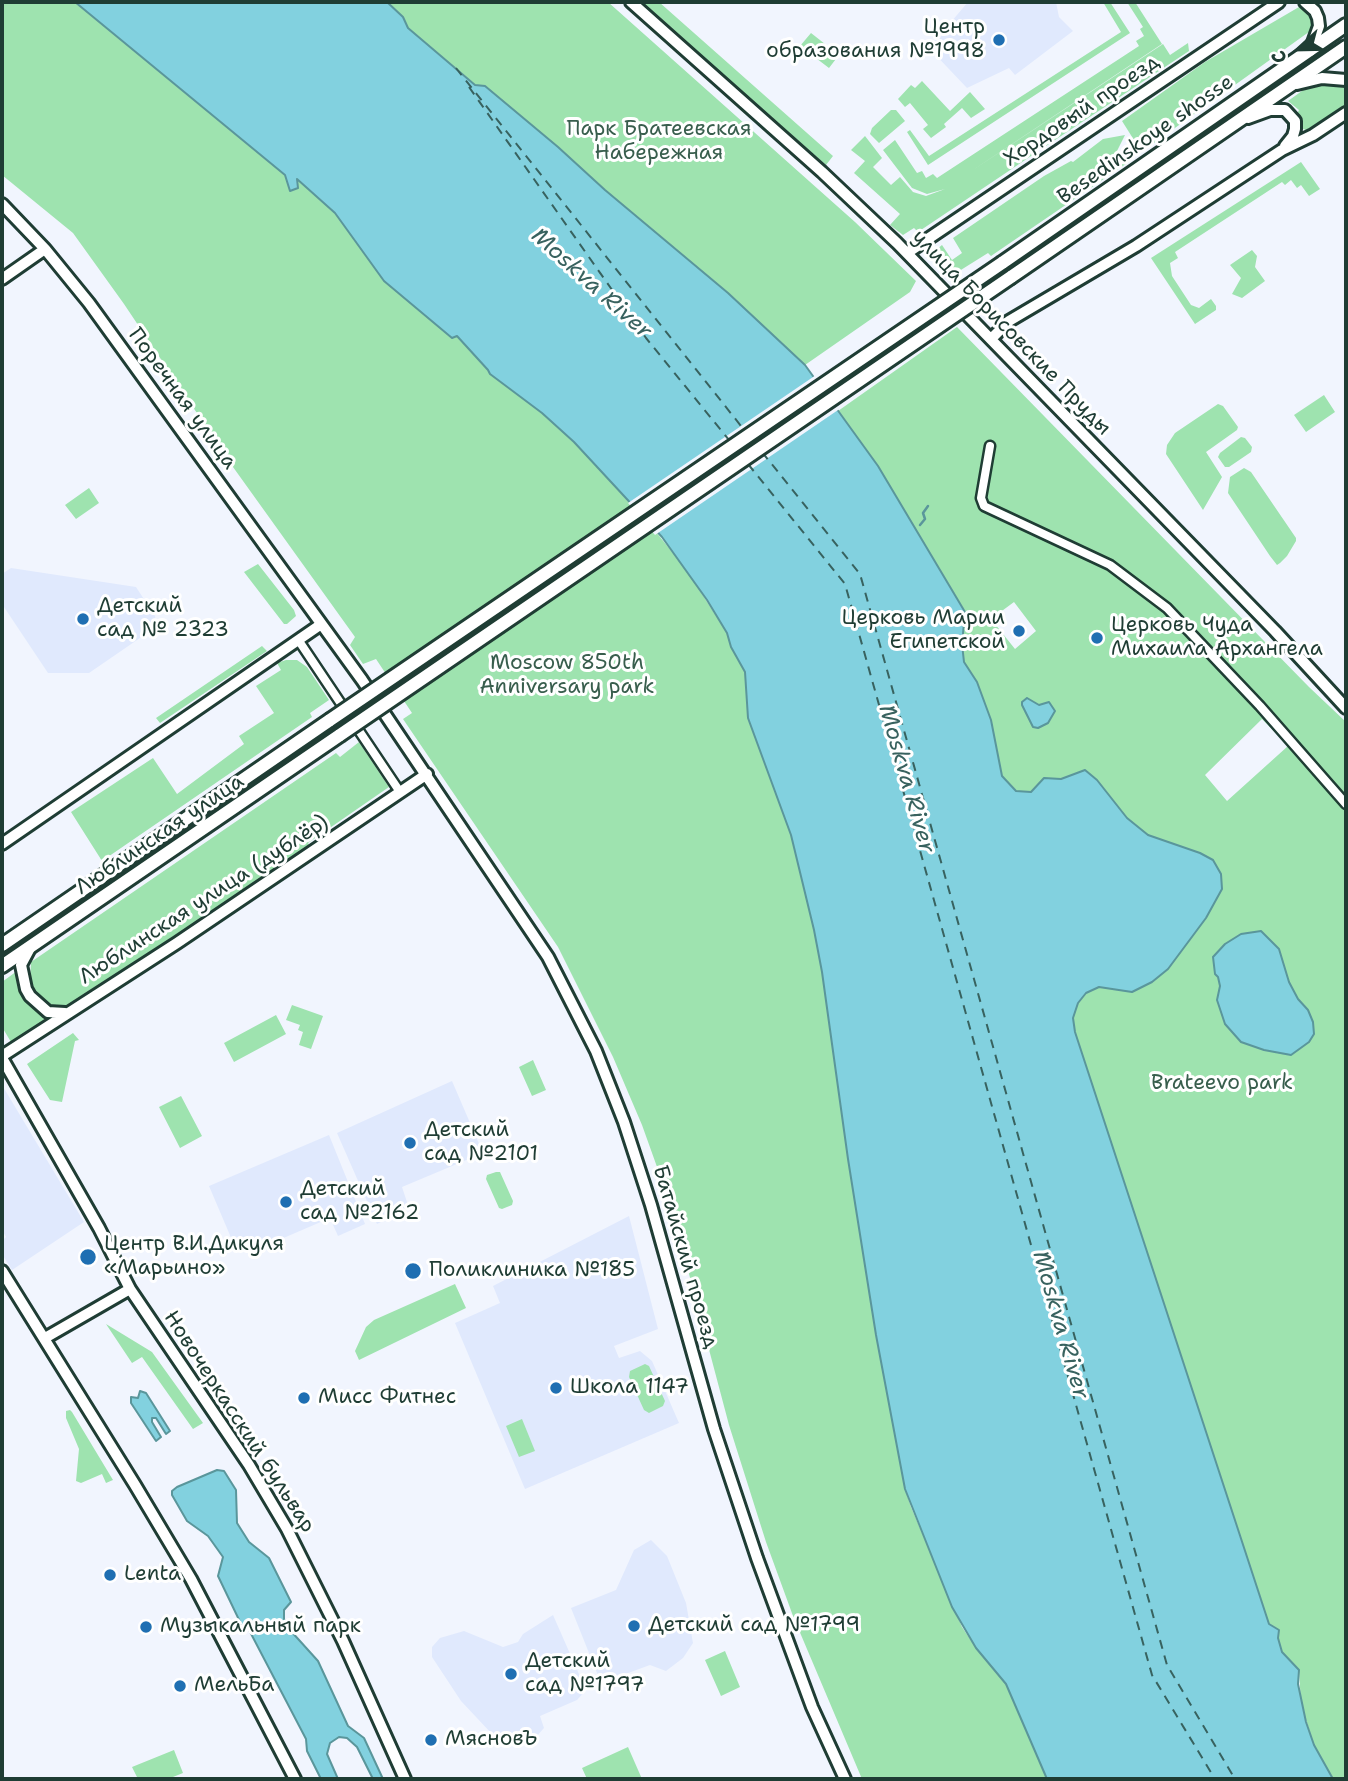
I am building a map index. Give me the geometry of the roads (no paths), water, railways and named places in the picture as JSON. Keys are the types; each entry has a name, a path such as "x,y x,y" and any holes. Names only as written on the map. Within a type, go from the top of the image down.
{"main road":[{"name":"улица Борисовские Пруды","path":"631,2 839,187 907,253 1275,631 1346,708"},
{"name":"Хордовый проезд","path":"907,253 1279,2"},
{"path":"1305,2 1315,11 1319,26 1310,51"},
{"name":"Besedinskoye shosse","path":"330,720 1002,264 1346,25"},
{"name":"Besedinskoye shosse","path":"340,735 1346,47"},
{"path":"1287,87 1322,78 1346,80"},
{"path":"1239,122 1270,110 1285,110 1295,121 1296,129 1282,150"},
{"path":"991,339 1009,321 1136,246 1282,150 1313,135 1346,113"},
{"name":"Поречная улица","path":"2,204 45,249 89,303 362,680 426,774"},
{"path":"2,279 45,249"},
{"path":"2,844 320,625"},
{"name":"Люблинская улица","path":"2,945 330,720"},
{"name":"Люблинская улица","path":"2,966 340,735"},
{"name":"Люблинская улица (дублёр)","path":"2,1057 177,943 426,774"},
{"name":"Батайский проезд","path":"426,774 548,957 603,1068 651,1205 714,1429 757,1558 812,1707 843,1779"},
{"path":"32,946 21,965 26,989 34,1002 48,1012 68,1012"},
{"name":"Новочеркасский бульвар","path":"2,1057 99,1228 130,1289 242,1455 287,1529 343,1641 405,1779"},
{"path":"2,1271 191,1579 295,1779"},
{"path":"45,1338 130,1289"}],"street":[{"path":"990,446 981,498 984,506 1110,565 1167,607 1260,706 1346,804"},
{"path":"299,641 400,792"}],"water":[{"name":"Moskva River","path":"75,2 387,2 403,17 408,28 475,85 485,86 558,147 728,293 805,365 878,466 965,612 962,644 964,662 977,682 991,720 1002,776 1016,791 1031,792 1044,778 1061,779 1085,770 1097,780 1127,818 1148,835 1213,860 1221,874 1222,889 1206,918 1168,969 1152,982 1132,992 1099,987 1086,993 1078,1003 1073,1018 1075,1032 1269,1624 1279,1630 1282,1652 1299,1670 1298,1684 1306,1722 1314,1745 1333,1779 1047,1779 1006,1684 976,1648 952,1607 905,1489 876,1335 814,930 791,835 748,718 745,672 731,647 727,633 662,537 574,442 542,413 490,374 457,336 452,338 384,281 335,213 297,179 298,188 290,191 285,175"},
{"path":"1027,698 1039,705 1049,702 1055,711 1048,723 1038,728 1033,727 1022,705"},
{"path":"1261,931 1279,949 1289,982 1313,1022 1314,1034 1309,1042 1291,1055 1241,1042 1225,1024 1217,1000 1220,986 1213,957 1225,944 1241,934"},
{"path":"140,1391 146,1393 170,1431 166,1434 156,1418 152,1418 161,1437 156,1441 131,1403 131,1397 138,1398"},
{"path":"217,1470 224,1471 236,1490 237,1523 249,1542 269,1558 291,1602 284,1610 284,1619 290,1630 318,1661 348,1726 364,1738 383,1779 373,1779 357,1747 347,1738 339,1737 330,1743 327,1754 338,1779 321,1779 307,1751 306,1739 248,1628 242,1626 218,1576 223,1557 208,1536 187,1521 172,1495 172,1491 177,1487"}],"waterway":[{"path":"920,525 925,519 923,513 928,506"}],"place":[{"name":"Центр образования №1998","path":"999,40"},
{"name":"Детский сад № 2323","path":"83,619"},
{"name":"Церковь Марии Египетской","path":"1019,631"},
{"name":"Церковь Чуда Михаила Архангела","path":"1097,638"},
{"name":"Детский сад №2101","path":"410,1143"},
{"name":"Детский сад №2162","path":"286,1202"},
{"name":"Центр В.И.Дикуля «Марьино»","path":"88,1257"},
{"name":"Поликлиника №185","path":"413,1271"},
{"name":"Школа 1147","path":"556,1388"},
{"name":"Мисс Фитнес","path":"304,1398"},
{"name":"Lenta","path":"110,1575"},
{"name":"Детский сад №1799","path":"634,1626"},
{"name":"Музыкальный парк","path":"146,1627"},
{"name":"Детский сад №1797","path":"511,1674"},
{"name":"МельБа","path":"180,1686"},
{"name":"МясновЪ","path":"431,1740"}],"park label":[{"name":"Парк Братеевская Набережная","path":"659,142"},
{"name":"Moscow 850th Anniversary park","path":"567,676"},
{"name":"Brateevo park","path":"1222,1084"}]}
